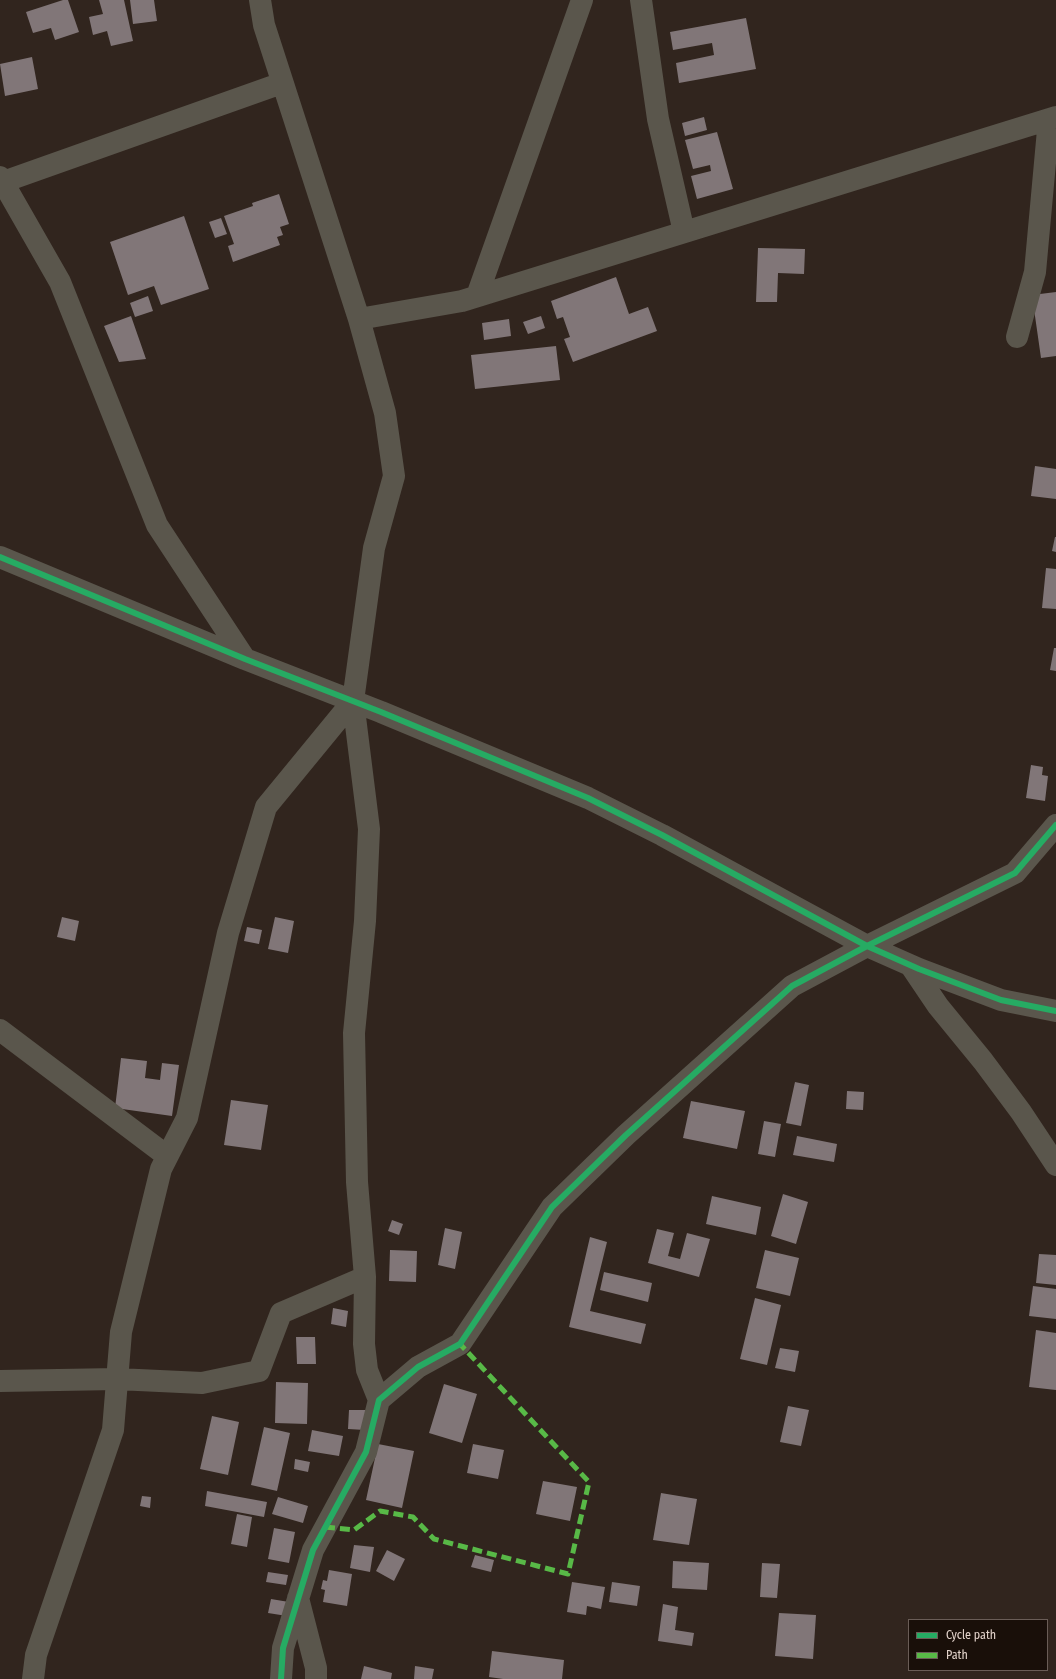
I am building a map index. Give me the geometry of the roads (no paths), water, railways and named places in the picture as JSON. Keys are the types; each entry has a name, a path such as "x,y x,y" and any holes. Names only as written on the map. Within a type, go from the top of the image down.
{"street":[{"path":"260,0 264,25 359,319 385,413 394,476 374,548 353,701 369,829 365,921 354,1033 357,1182 365,1277 364,1344 366,1370 379,1400"},
{"path":"477,296 582,0"},
{"path":"641,0 658,119 684,232"},
{"path":"245,660 157,525 60,282 1,179 282,83"},
{"path":"359,319 462,301 1052,118 1035,272 1017,338"},
{"path":"0,557 245,660 353,701 588,798 662,835 867,946 911,966 1000,1000 1056,1011"},
{"path":"33,1679 36,1655 113,1430 121,1332 161,1169 187,1118 228,933 266,807 353,701"},
{"path":"283,1678 283,1648 313,1550 366,1452 379,1400 418,1368 460,1344 552,1207 626,1135 792,986 867,946 1015,873 1056,825"},
{"path":"911,966 938,1006 983,1061 1021,1112 1056,1165"},
{"path":"0,1030 167,1156"},
{"path":"0,1381 117,1379 202,1383 259,1371 281,1313 365,1277"},
{"path":"298,1597 316,1668 316,1679"}]}
